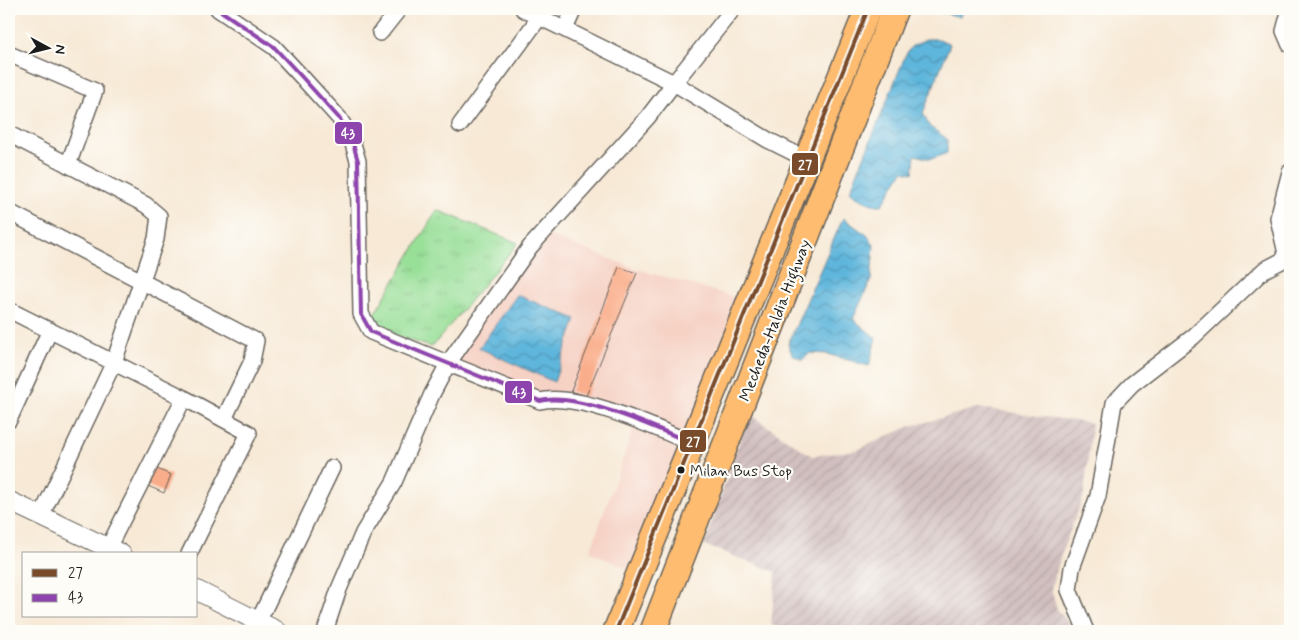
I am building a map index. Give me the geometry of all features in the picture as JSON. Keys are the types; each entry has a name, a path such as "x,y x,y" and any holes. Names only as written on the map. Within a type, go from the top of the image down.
{"highway":[{"path":"616,631 868,9"},
{"name":"Mecheda-Haldia Highway","path":"653,631 895,9"}],"street":[{"path":"218,9 274,47 339,118 351,137 358,161 361,314 370,332 449,362 540,401 551,398 589,405 691,443"},
{"path":"380,33 399,9"},
{"path":"523,9 674,82 768,140 808,160"},
{"path":"565,29 574,9"},
{"path":"325,631 339,589 363,533 394,482 432,394 449,362 530,248 648,117 733,9"},
{"path":"1290,9 1284,30 1290,45"},
{"path":"460,125 539,18"},
{"path":"9,54 95,91 68,164"},
{"path":"9,134 146,205 159,216 156,239 114,362 41,516"},
{"path":"1086,631 1069,590 1072,568 1098,496 1114,403 1132,384 1193,337 1264,270 1287,258 1278,218 1290,172"},
{"path":"9,212 256,341 252,361 224,419"},
{"path":"9,310 114,362 249,433 190,552"},
{"path":"9,420 50,330"},
{"path":"10,504 41,516 115,551 184,398"},
{"path":"258,622 332,468"},
{"path":"198,591 277,631"}],"shaded area":[{"path":"543,233 637,269 749,301 639,574 590,552 636,421 551,398 449,362"},
{"path":"978,408 1092,423 1084,495 1064,546 1051,588 1057,609 1075,631 789,631 771,625 776,572 704,545 749,414 812,456 857,450 908,427"}],"green space":[{"path":"437,210 518,243 432,347 395,336 372,318"}],"water":[{"path":"929,9 963,9 960,17"},
{"path":"926,39 939,39 950,44 923,113 929,126 947,139 947,153 931,159 915,155 913,173 903,171 882,205 869,203 850,191 906,54 912,46"},
{"path":"843,218 867,235 874,245 871,280 853,319 876,338 869,366 827,354 810,353 802,360 792,354 788,344"},
{"path":"517,295 576,319 554,382 479,348"}],"building":[{"path":"619,267 637,273 586,396 571,391"},
{"path":"150,466 171,475 164,493 141,483"}],"transit line":[{"name":"43","path":"218,9 274,47 339,118 351,137 358,161 361,314 371,332 540,401 556,400 595,406 637,420 691,443"},
{"name":"27","path":"616,631 868,9"}],"place":[{"name":"Milan Bus Stop","path":"681,470"}]}
